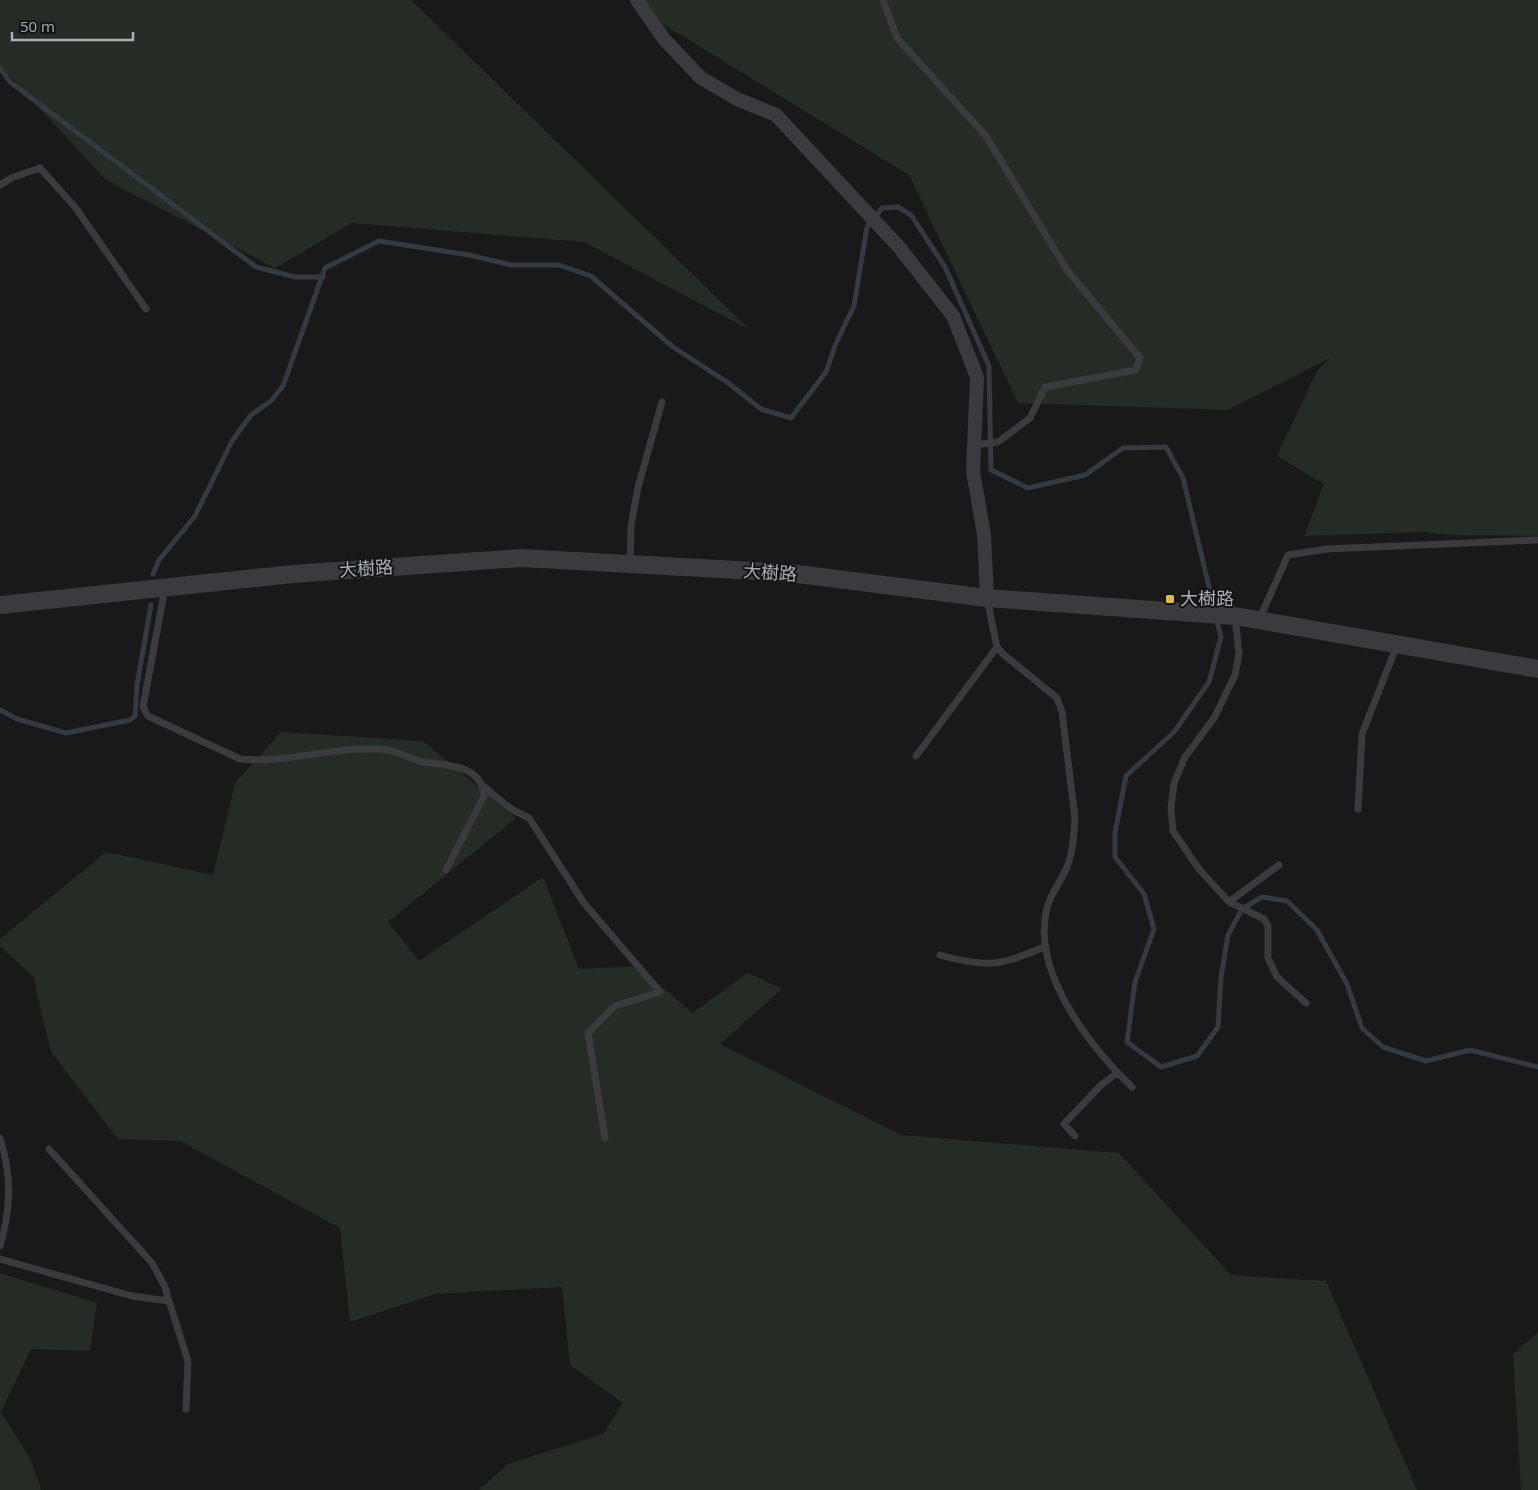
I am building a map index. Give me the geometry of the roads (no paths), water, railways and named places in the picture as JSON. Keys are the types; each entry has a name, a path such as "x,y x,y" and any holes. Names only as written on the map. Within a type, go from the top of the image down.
{"street":[{"path":"637,0 664,39 701,78 737,99 776,115 900,247 953,316 976,377 973,471 984,535 987,598"},
{"name":"大樹路","path":"0,605 293,574 522,558 790,573 987,598 1235,616 1538,669"}],"lane":[{"path":"883,0 897,38 986,136 1066,270 1140,358 1136,370 1045,387 1030,418 998,442 974,445"},
{"path":"0,185 11,178 40,168 75,206 146,309"},
{"path":"630,564 631,526 638,487 662,402"},
{"path":"1259,620 1288,555 1327,549 1538,540"},
{"path":"165,588 143,707 148,716 240,759 257,761 354,750 390,750 423,762 442,762 458,766 473,775 510,810 529,818 584,903 660,992 615,1006 588,1033 605,1138"},
{"path":"987,598 997,647 1056,698 1062,712 1075,818 1074,833 1068,865 1047,907 1044,947 1070,1014 1117,1073 1132,1087"},
{"path":"1235,616 1239,653 1235,675 1214,718 1185,757 1174,783 1171,808 1173,831 1199,869 1229,902 1264,919 1268,926 1268,958 1277,977 1306,1003"},
{"path":"1358,810 1362,734 1397,645"},
{"path":"916,756 997,647"},
{"path":"446,870 484,796 483,786"},
{"path":"1229,902 1279,865"},
{"path":"940,955 970,963 994,964 1011,961 1044,947"},
{"path":"1075,1136 1064,1124 1101,1085 1117,1073"},
{"path":"0,1138 6,1157 10,1190 8,1220 0,1246"},
{"path":"49,1149 152,1263 166,1288 188,1361 186,1409"},
{"path":"0,1259 132,1296 169,1301"}],"waterway":[{"path":"0,68 10,82 256,267 295,277 323,277"},
{"path":"153,574 159,560 195,516 232,441 251,415 271,401 283,386 325,268 379,241 469,255 511,265 559,265 591,276 673,347 727,382 761,409 791,418 826,372 836,343 854,306 867,227 882,208 898,207 911,215 945,267 989,366 991,470 1028,488 1085,475 1123,448 1166,447 1183,478 1221,637 1209,682 1174,732 1126,776 1115,833 1115,857 1144,894 1154,929 1135,982 1127,1042 1161,1067 1197,1056 1218,1027 1221,977 1228,935 1242,909 1262,897 1287,901 1317,930 1347,984 1362,1028 1383,1047 1426,1061 1470,1050 1538,1067"},
{"path":"0,710 17,719 66,733 130,720 135,716 137,685 151,605"}],"place":[{"name":"大樹路","path":"1170,599"}]}
